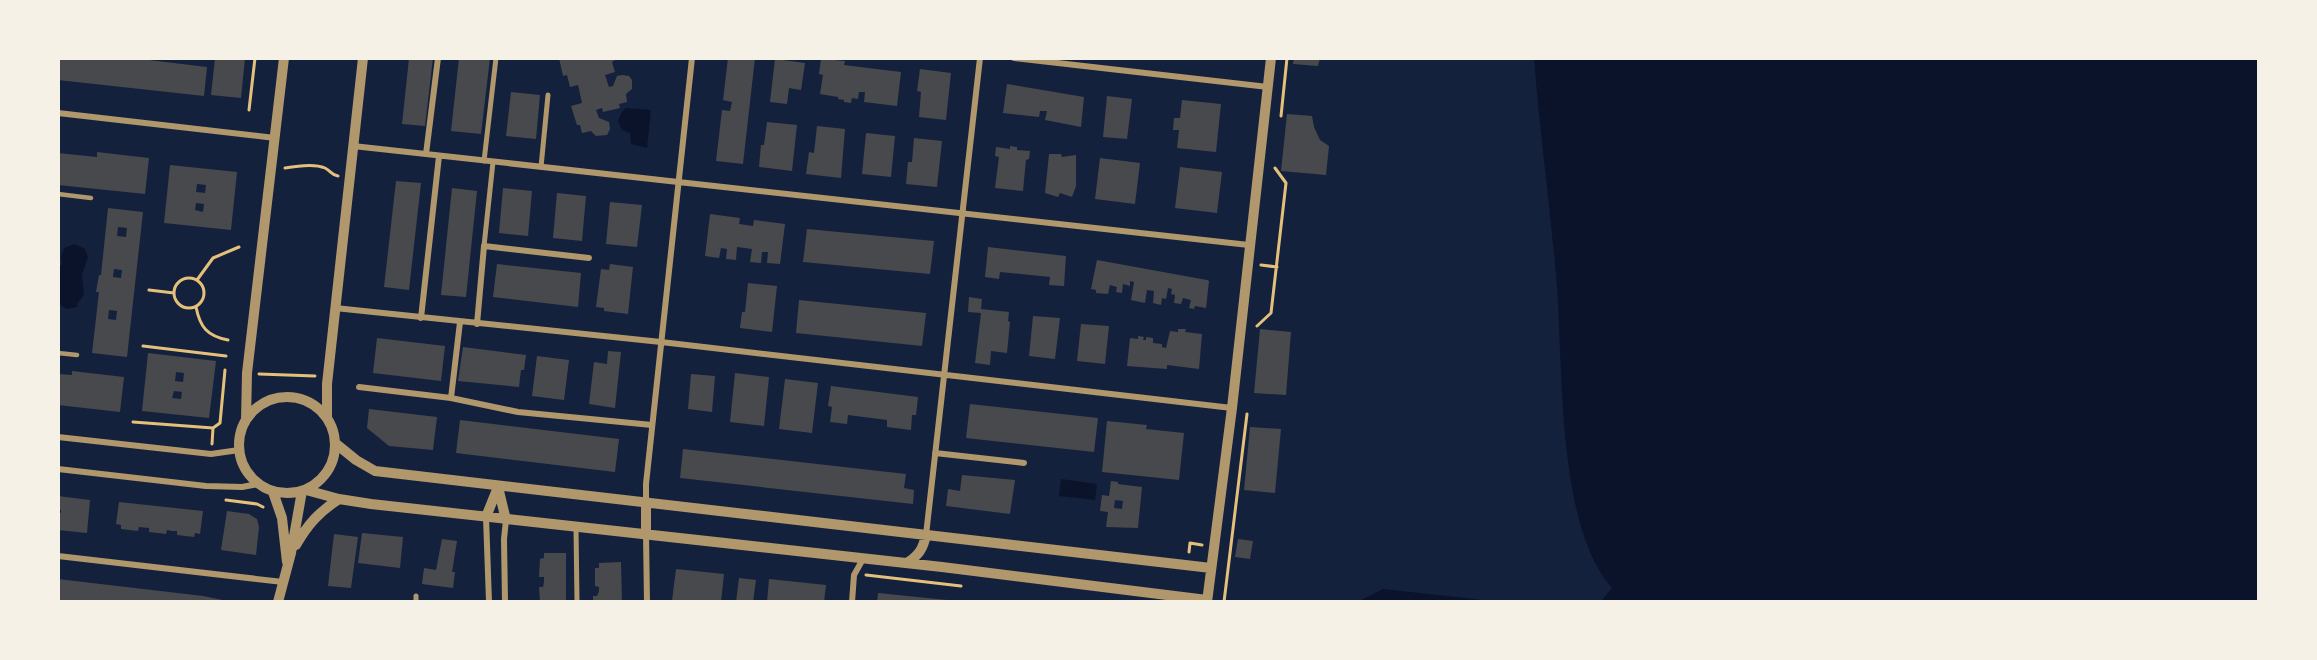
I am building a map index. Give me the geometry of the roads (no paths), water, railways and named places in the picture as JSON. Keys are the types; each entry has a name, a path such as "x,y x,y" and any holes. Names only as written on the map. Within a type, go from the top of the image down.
{"street":[{"path":"246,420 258,407 274,399 291,398 305,401 316,407 327,418 333,430 335,442 333,459 325,475 304,490 287,494 273,492 258,484 245,469 239,450 240,435 246,420 247,373 284,58"},
{"path":"327,418 327,384 334,308 363,58"},
{"path":"426,154 438,58"},
{"path":"484,161 496,58"},
{"path":"647,602 646,484 692,58"},
{"path":"907,563 918,556 926,535 980,58"},
{"path":"1014,58 1268,87"},
{"path":"304,490 339,499 506,520 907,563 1161,598 1207,601 1232,408 1271,58"},
{"path":"541,167 548,95"},
{"path":"58,113 275,138"},
{"path":"353,146 1249,245"},
{"path":"421,318 439,156"},
{"path":"477,324 493,162"},
{"path":"484,246 589,258"},
{"path":"334,308 661,342 1232,408"},
{"path":"451,398 460,322"},
{"path":"359,387 451,398 518,412 652,425"},
{"path":"58,437 211,454 239,450"},
{"path":"335,442 356,460 375,471 1211,568"},
{"path":"935,453 1024,463"},
{"path":"58,469 206,486 243,487 258,484"},
{"path":"489,602 486,517 498,487"},
{"path":"498,487 506,520 505,602"},
{"path":"278,602 304,490"},
{"path":"273,492 282,518 287,565"},
{"path":"291,553 310,522 322,510 339,499"},
{"path":"576,527 577,602"},
{"path":"58,556 283,582"},
{"path":"852,602 854,574 864,559"}],"lane":[{"path":"58,194 92,198"},
{"path":"58,353 77,355"}],"water":[{"path":"1534,59 2258,59 2258,601 1601,601 1612,588 1594,561 1581,527 1566,446 1557,289"},
{"path":"626,108 651,110 647,148 631,144 630,133 622,130 618,121"},
{"path":"74,244 84,248 88,257 82,275 84,295 77,304 78,307 67,309 60,305 59,265 62,265 61,257 64,248"},
{"path":"1061,479 1097,484 1095,500 1059,496"},
{"path":"1383,589 1493,601 1359,601"}]}
